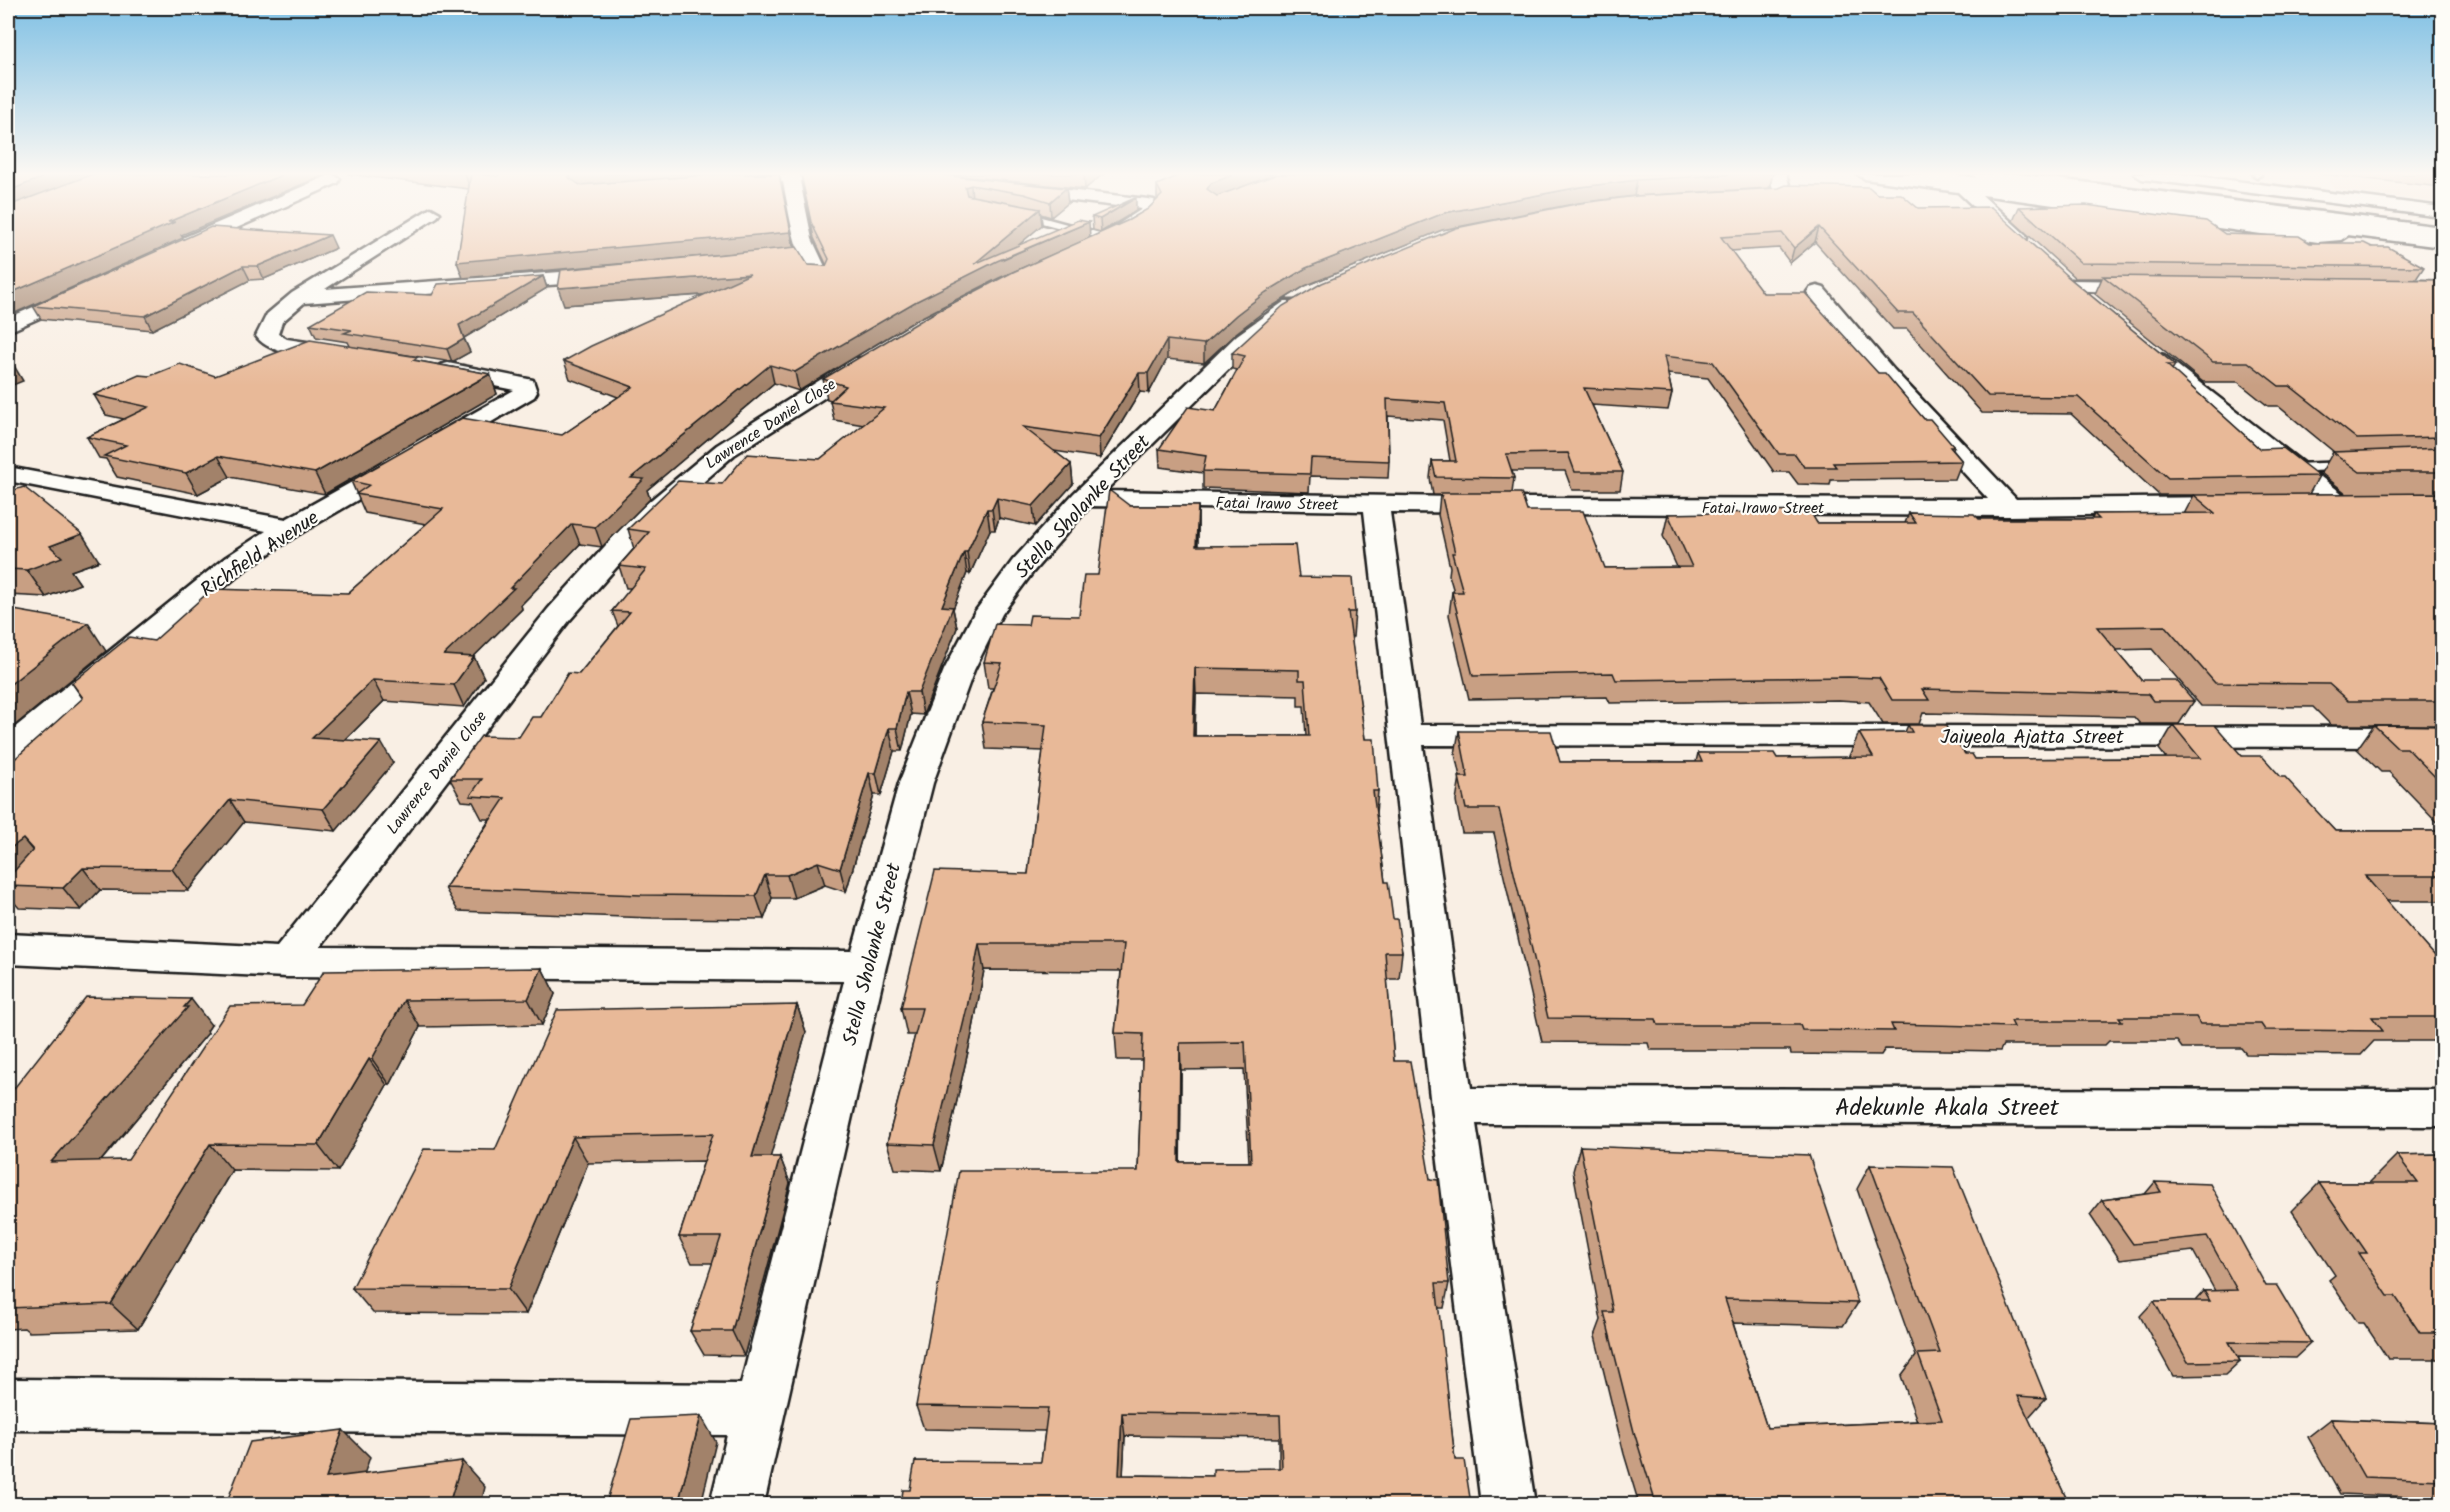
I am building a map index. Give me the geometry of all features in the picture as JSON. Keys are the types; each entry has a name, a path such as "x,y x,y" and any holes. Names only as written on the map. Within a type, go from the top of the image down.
{"main road":[{"path":"166,252 183,245"},
{"path":"360,356 281,344 267,336 268,325 280,311 382,245"},
{"path":"799,245 800,256 820,277"},
{"path":"1076,253 1094,245"},
{"path":"2026,245 2034,254"},
{"path":"2052,270 2097,309"},
{"path":"300,297 508,284 617,274"},
{"path":"8,326 96,285"},
{"path":"2069,286 2163,287"},
{"name":"Stella Sholanke Street","path":"737,1504 867,966 916,783 959,670 988,613 1083,498 1245,340 1274,316 1313,292"},
{"path":"1817,292 1894,384 2010,507"},
{"path":"2142,348 2294,468 2350,503 2304,504"},
{"name":"Lawrence Daniel Close","path":"287,962 530,651 601,564 706,464 785,411 888,349"},
{"name":"Richfield Avenue","path":"8,749 236,563 290,528 515,401 526,392 525,385 427,367"},
{"path":"8,474 290,528"},
{"name":"Fatai Irawo Street","path":"1083,498 1376,505 2010,507 2257,504"},
{"path":"1376,505 1452,1106 1508,1504"},
{"name":"Jaiyeola Ajatta Street","path":"1405,735 2442,737"},
{"path":"8,949 287,962 867,966"},
{"name":"Adekunle Akala Street","path":"1452,1106 2442,1108"},
{"path":"8,1404 760,1410"}],"lane":[{"path":"2294,468 2363,466"}],"building":[{"path":"8,245 123,245 8,294"},
{"path":"171,245 308,245 258,266 243,266 145,316 33,306"},
{"path":"460,245 651,245 457,262"},
{"path":"822,245 997,245 974,264 1020,245 1036,245 997,261 915,302 795,372 770,365 631,478 644,479 595,527 572,524 510,588 514,588 444,655 474,657 454,685 373,680 312,738 381,742 323,809 230,800 172,869 83,868 63,888 8,886 8,878 33,850 23,839 8,850 8,765 83,698 72,683 129,637 154,641 212,589 348,593 443,509 356,494 369,485 351,481 462,418 562,435 633,387 564,361 591,346 750,274 558,288 561,270 797,247 808,265 826,266 829,259"},
{"path":"1074,245 1365,245 1306,268 1266,292 1204,344 1167,340 1148,373 1139,373 1099,438 1023,427 1071,464 1033,506 997,498 992,509 987,509 967,552 964,552 942,606 953,607 919,692 906,692 897,728 889,728 876,773 869,773 840,869 818,862 787,875 765,875 756,896 642,895 445,888 505,798 470,796 482,779 450,779 481,736 519,737 532,717 541,717 568,673 579,674 630,612 612,611 646,569 619,566 649,532 628,529 678,481 722,484 747,454 820,459 884,408 830,401 846,386 823,379 932,314 1013,272"},
{"path":"1416,245 1727,245 1763,293 1805,293 1878,373 1885,373 1924,419 1930,419 1954,447 1950,447 1962,461 1833,463 1836,467 1804,467 1795,454 1779,454 1713,362 1664,356 1672,393 1584,388 1623,472 1575,472 1568,453 1506,454 1514,478 1436,477 1432,461 1456,461 1445,403 1387,399 1389,461 1311,458 1310,474 1203,471 1206,456 1159,449 1188,407 1215,411 1245,356 1232,353 1283,306 1322,283"},
{"path":"1835,245 2032,245 2175,365 2167,365 2260,449 2283,448 2319,476 2168,478 2078,397 1988,396 1913,313 1898,313"},
{"path":"2061,245 2367,245 2372,247 2388,247 2424,267 2081,263"},
{"path":"543,276 459,325 464,339 447,349 344,333 352,330 310,324 366,292 432,295 438,284"},
{"path":"2103,276 2442,280 2442,437 2357,439 2290,386 2279,386 2248,362 2213,362"},
{"path":"310,340 418,357 413,360 490,374 315,473 218,456 186,473 104,456 126,445 87,437 149,407 94,395 139,375 150,376 180,364 215,376"},
{"path":"2442,448 2442,472 2360,472 2333,452"},
{"path":"24,487 82,534 50,546 62,557 27,570 8,569 8,488 11,491"},
{"path":"1109,490 1130,506 1198,506 1196,546 1295,545 1299,577 1352,578 1355,612 1348,612 1365,739 1374,739 1378,791 1373,791 1385,882 1388,882 1393,919 1397,919 1402,952 1385,952 1394,1061 1410,1061 1430,1179 1438,1180 1449,1283 1436,1283 1455,1460 1464,1460 1471,1504 901,1504 903,1490 910,1490 915,1461 1041,1462 1048,1408 916,1406 959,1171 1138,1171 1143,1034 1115,1033 1124,944 979,944 967,1008 934,1145 887,1143 922,1008 901,1008 935,871 1028,874 1046,725 982,722 1002,663 984,662 995,624 1028,625 1030,615 1079,616 1084,575 1098,575","holes":["1195,668 1299,670 1299,680 1305,680 1309,736 1193,736","1245,1042 1251,1162 1179,1162 1180,1043","1122,1413 1280,1415 1282,1468 1213,1469 1213,1476 1119,1475"]},
{"path":"1441,493 1521,493 1527,511 1583,511 1605,568 1692,567 1668,514 1810,511 1817,523 1916,523 1909,513 1974,514 1979,519 2099,519 2094,514 2215,513 2194,495 2442,493 2442,701 2348,701 2329,684 2215,683 2165,626 2097,627 2141,680 2176,680 2194,701 2153,701 2148,694 1922,689 1929,700 1892,700 1879,678 1616,680 1613,673 1473,676 1452,592 1463,592 1452,553 1455,553"},
{"path":"8,609 88,623 8,686"},
{"path":"1908,725 1945,725 1965,754 1972,754 1975,759 2200,758 2173,725 2215,725 2242,756 2262,756 2281,777 2285,777 2335,831 2442,831 2442,876 2365,876 2442,964 2442,1017 2372,1017 2383,1031 2265,1030 2261,1024 2200,1024 2196,1017 2119,1017 2122,1021 2011,1021 2014,1027 1891,1024 1894,1031 1802,1030 1800,1025 1658,1025 1656,1019 1548,1018 1499,809 1466,809 1459,777 1468,777 1459,731 1551,731 1560,762 1702,762 1698,753 1774,753 1777,758 1873,757 1859,733 1912,732"},
{"path":"2374,725 2442,726 2442,784 2407,748 2398,748"},
{"path":"542,968 528,999 404,1000 372,1059 369,1059 318,1145 210,1144 111,1304 8,1308 8,1096 86,997 191,999 184,1007 188,1007 51,1162 128,1160 230,1006 302,1005 324,971"},
{"path":"797,1005 752,1157 780,1157 732,1331 690,1331 721,1237 679,1237 713,1134 573,1137 508,1289 352,1288 424,1149 495,1150 557,1010"},
{"path":"1580,1146 1809,1155 1858,1303 1725,1299 1767,1428 1942,1420 1918,1354 1940,1353 1870,1165 1953,1167 2046,1398 2018,1396 2069,1504 1656,1504 1634,1432 1604,1312 1613,1312"},
{"path":"2442,1154 2442,1333 2420,1333 2395,1296 2388,1296 2359,1253 2367,1253 2319,1183 2418,1183 2397,1155"},
{"path":"2155,1182 2210,1184 2266,1286 2277,1286 2311,1343 2229,1342 2240,1361 2188,1362 2154,1301 2210,1301 2204,1291 2237,1290 2207,1236 2133,1244 2102,1200 2161,1192"},
{"path":"701,1416 678,1504 606,1504 631,1419"},
{"path":"2331,1419 2442,1423 2442,1480 2364,1477"},
{"path":"343,1430 326,1478 462,1461 449,1504 226,1504 250,1442"}]}
